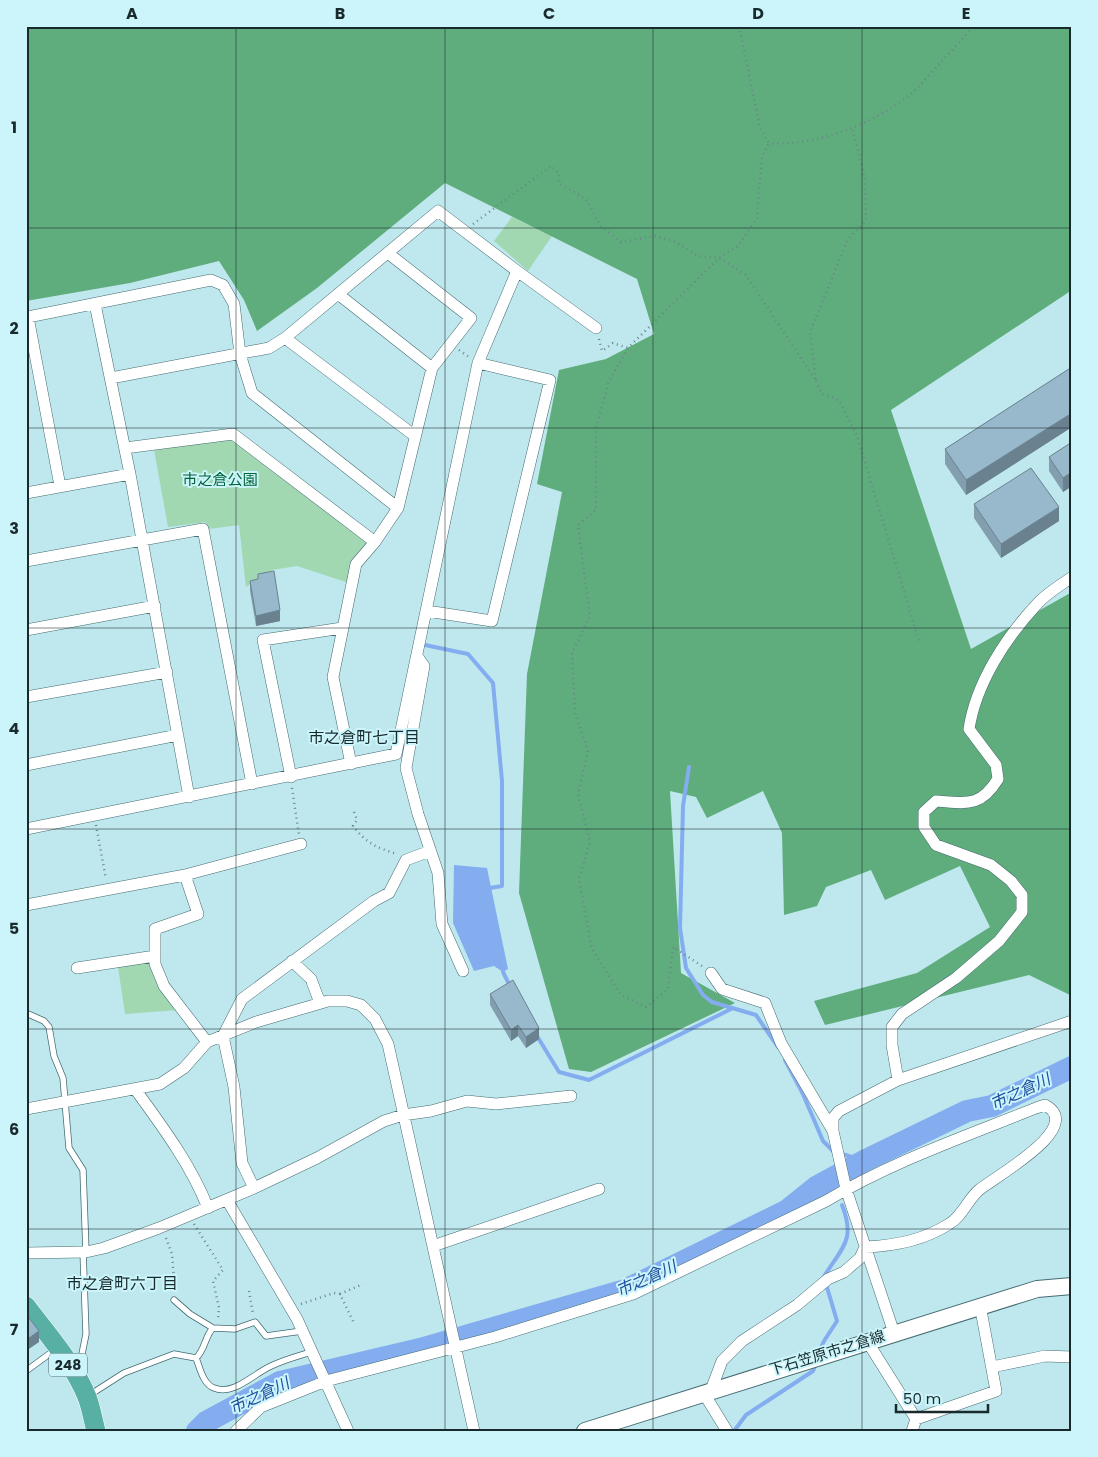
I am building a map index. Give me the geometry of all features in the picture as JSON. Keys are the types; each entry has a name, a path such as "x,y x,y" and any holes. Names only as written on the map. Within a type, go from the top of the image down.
{"highway":[{"name":"248","path":"26,1306 58,1348 87,1396 96,1431"}],"main road":[{"name":"下石笠原市之倉線","path":"585,1431 980,1305 1036,1289 1072,1286"}],"street":[{"path":"111,378 269,348 285,338 389,254 438,211 596,328"},
{"path":"351,764 333,677 356,564 375,542 398,508 432,368 471,318 389,254"},
{"path":"26,830 396,754 478,363 517,271"},
{"path":"60,486 28,317 211,280 223,285 234,304 240,354 252,393 398,508"},
{"path":"338,294 432,368"},
{"path":"95,304 130,474 190,796"},
{"path":"285,338 415,436"},
{"path":"427,611 492,621 550,380 478,363"},
{"path":"124,448 233,434 375,542"},
{"path":"26,493 130,474"},
{"path":"26,561 203,529 252,784"},
{"path":"898,1080 892,1045 892,1027 902,1014 956,978 999,941 1022,912 1022,895 1011,881 991,865 936,845 924,827 924,812 936,801 971,803 988,795 998,779 996,765 970,729 972,711 983,683 1002,649 1038,602 1072,577"},
{"path":"26,630 155,606"},
{"path":"290,777 263,640 342,628"},
{"path":"417,656 424,666 406,768 418,814 438,873 442,924 463,971"},
{"path":"26,697 167,672"},
{"path":"26,765 178,735"},
{"path":"26,905 108,888 185,875 301,844"},
{"path":"254,1188 242,1163 234,1088 223,1036 242,999 374,901 389,893 406,860 430,851"},
{"path":"185,875 198,914 156,929 155,964 164,986 207,1042"},
{"path":"77,968 156,956"},
{"path":"292,961 311,979 320,1003"},
{"path":"711,973 722,989 765,1003 781,1043 833,1131"},
{"path":"26,1110 160,1084 184,1068 207,1042 256,1022 320,1003 347,1001 361,1005 375,1019 388,1044 450,1325 457,1347 474,1431"},
{"path":"894,1333 846,1189 833,1131 833,1118 839,1111 898,1080 1072,1021"},
{"path":"135,1088 176,1149 200,1190 208,1208"},
{"path":"26,1253 84,1252 104,1248 159,1228 254,1188 317,1158 384,1121 403,1115 431,1111 467,1100 496,1104 571,1096"},
{"path":"236,1431 261,1407 326,1381 457,1347 586,1310 633,1294 826,1201 846,1189 936,1148 1045,1105 1053,1109 1057,1119 1054,1130 1045,1141 978,1191 951,1224 896,1246 865,1247"},
{"path":"433,1246 599,1189"},
{"path":"227,1200 290,1307 348,1431"},
{"path":"726,1431 707,1391 722,1361 742,1341 796,1305 825,1281 844,1272 860,1258 865,1247"},
{"path":"916,1419 996,1391 980,1305"},
{"path":"867,1341 916,1419"},
{"path":"992,1367 1045,1356 1072,1357"},
{"path":"912,1431 916,1419"}],"lane":[{"path":"26,1013 44,1021 49,1028 54,1056 63,1078 66,1093 64,1103 69,1148 83,1170 85,1346 78,1361 70,1368"},
{"path":"174,1300 190,1314 216,1328 235,1329 255,1322 266,1336 302,1331"},
{"path":"196,1358 216,1328"},
{"path":"26,1371 58,1348"},
{"path":"87,1396 124,1373 174,1354 196,1358"},
{"path":"196,1358 204,1379 212,1388 224,1390 239,1385 270,1366 313,1354"}],"path":[{"path":"739,26 760,128 769,143"},
{"path":"769,143 803,143 834,136 909,96 972,26"},
{"path":"816,381 810,332 848,239 866,221 865,179 852,127"},
{"path":"711,973 673,947 668,989 646,1007 621,995 592,949 579,879 590,842 578,794 588,751 575,713 572,653 590,616 578,525 596,510 596,428 609,381 628,348 719,258 738,246 757,218 762,157 769,143"},
{"path":"464,232 482,216 551,166 559,173 559,183 586,199 600,225 621,242 655,236 674,241 698,256 719,258 746,275 816,381 822,394 838,400 844,406 857,436 919,641"},
{"path":"602,351 613,343 628,348"},
{"path":"450,344 478,363"},
{"path":"290,777 301,844"},
{"path":"354,812 358,820 353,826 364,840 378,848 402,856 406,860"},
{"path":"94,816 108,888"},
{"path":"188,1216 222,1270 213,1280 219,1308 216,1328"},
{"path":"159,1228 167,1240 172,1254 176,1288 174,1300"},
{"path":"290,1307 334,1293 340,1294 362,1284"},
{"path":"249,1291 255,1322"},
{"path":"340,1294 354,1323"}],"green space":[{"path":"26,26 1072,26 1072,290 891,410 971,649 1072,592 1072,996 1029,975 825,1025 814,1001 917,973 990,927 960,866 885,900 871,870 826,887 817,906 784,915 782,833 763,791 707,818 696,797 670,791 681,973 735,1003 591,1072 569,1069 519,893 527,674 562,492 537,484 559,370 606,359 654,334 637,279 445,183 317,288 257,331 244,300 219,261 130,283 26,301"},
{"path":"512,217 552,236 528,271 494,241"},
{"name":"市之倉公園","path":"233,434 375,542 356,564 352,584 297,566 272,570 246,587 239,525 209,529 206,522 168,527 153,444"},
{"path":"151,959 178,1010 125,1014 118,967"}],"water":[{"path":"454,865 487,868 508,969 503,972 494,966 474,971 453,923"}],"building":[{"path":"1072,367 1072,413 966,480 945,449"},
{"path":"1072,442 1072,472 1063,478 1049,457"},
{"path":"1031,468 1059,507 1001,544 974,504"},
{"path":"274,571 280,610 256,616 250,581 258,579 258,574"},
{"path":"513,980 539,1028 526,1037 518,1025 511,1030 490,994"},
{"path":"26,1314 39,1331 26,1340"}],"waterway":[{"path":"425,645 468,654 493,683 502,781 502,886 490,888"},
{"path":"689,767 683,806 680,928 686,968 703,995 712,1002 756,1015 778,1047"},
{"path":"503,972 510,986"},
{"path":"537,1036 559,1072 589,1080 731,1009"},
{"path":"785,1060 802,1092 823,1141 833,1151 864,1161"},
{"name":"市之倉川","path":"197,1431 206,1422 280,1382 420,1349 625,1290 786,1211 816,1187 864,1161 967,1111 992,1106 1072,1067"},
{"name":"市之倉川","path":"831,1180 833,1184"},
{"path":"823,1278 841,1251 847,1236 848,1227 842,1205"},
{"path":"819,1352 837,1321 826,1284"},
{"path":"734,1431 746,1415 813,1371 816,1364"}],"district":[{"name":"市之倉町七丁目","path":"364,737"},
{"name":"市之倉町六丁目","path":"122,1283"}]}
